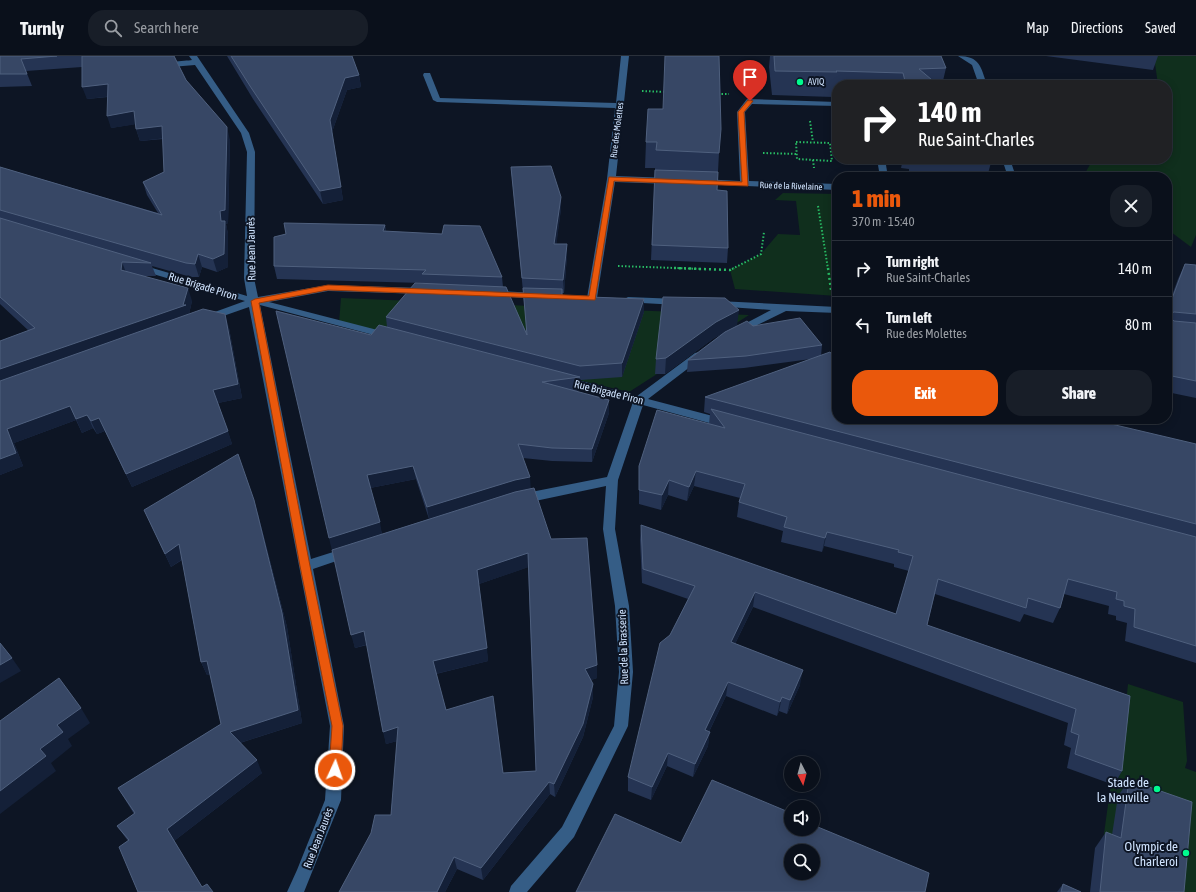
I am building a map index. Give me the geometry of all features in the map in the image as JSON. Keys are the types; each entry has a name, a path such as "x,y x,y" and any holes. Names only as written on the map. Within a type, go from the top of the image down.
{"street":[{"name":"Rue des Molettes","path":"578,298 596,298 598,265 611,179 625,56"},
{"path":"962,56 969,58 976,64 981,80"},
{"name":"Rue Jean Jaurès","path":"156,64 171,65 195,59 245,133 251,152 249,278 255,301 337,726 333,800 304,874 295,892"},
{"path":"427,75 437,100 620,106"},
{"name":"Rue de la Rivelaine","path":"745,184 741,112 750,101 832,104"},
{"path":"611,179 677,181"},
{"name":"Rue de la Rivelaine","path":"692,182 832,187"},
{"name":"Rue Brigade Piron","path":"127,263 255,301 400,339"},
{"path":"195,322 255,301 328,288 438,292"},
{"path":"485,294 548,296"},
{"path":"615,299 692,303"},
{"path":"707,304 832,310"},
{"path":"725,338 784,308"},
{"path":"639,400 706,350"},
{"name":"Rue Brigade Piron","path":"555,378 738,426"},
{"name":"Rue de la Brasserie","path":"517,892 568,832 621,726 626,672 622,606 609,529 612,480 639,400"},
{"path":"508,502 612,480"},
{"path":"305,566 358,549"}],"path":[{"path":"796,142 830,143 831,148 832,161 797,159 796,142"},
{"path":"814,186 832,287"},
{"path":"598,265 730,270 761,254 764,232"}],"green space":[{"path":"1154,56 1196,56 1196,235 1191,247 1172,233 1172,172 1086,172 1090,164 1172,164 1172,80 1157,80"},
{"path":"783,193 832,194 832,296 735,289 730,270 761,254 778,234 800,235 796,201 775,200"},
{"path":"341,298 749,315 629,392 339,323"},
{"name":"Stade de la Neuville","path":"1128,684 1183,702 1187,761 1185,768 1196,772 1196,892 1096,892 1121,710 1113,785 1117,791"}],"building":[{"path":"0,56 57,56 21,59 27,74 0,74"},
{"path":"82,56 174,56 186,80 227,127 225,210 220,211 221,221 225,221 224,254 213,259 198,254 195,264 186,263 0,210 0,167 162,215 143,182 164,172 162,126 136,129 134,111 107,116 108,84 82,87"},
{"path":"231,56 352,56 359,75 345,78 330,120 341,187 320,191"},
{"path":"665,56 719,56 721,129 719,153 656,150 657,142 646,142 648,109 663,109"},
{"path":"774,56 941,56 946,68 919,69 932,80 905,80 903,73 775,71"},
{"path":"551,166 561,197 554,244 567,244 563,280 522,278 511,167"},
{"path":"655,170 718,172 717,190 727,191 728,248 652,245"},
{"path":"0,218 151,263 122,262 121,270 188,288 183,305 186,305 0,369 0,341 35,328 0,297"},
{"path":"284,223 385,225 383,231 442,234 444,225 480,226 502,277 422,274 426,270 274,266 274,237 286,234"},
{"path":"1185,264 1196,265 1196,314 1172,313 1172,299"},
{"path":"415,283 506,287 527,335 523,288 562,289 562,296 644,299 622,363 580,366 386,317"},
{"path":"663,297 725,298 739,310 716,322 666,358 656,359"},
{"path":"203,309 225,314 238,384 213,390 228,431 126,474 99,418 91,421 87,415 76,419 70,406 7,429 16,453 0,459 0,381"},
{"path":"276,311 371,335 379,325 580,377 542,382 609,400 592,449 552,448 518,444 530,477 515,480 427,507 413,466 367,475 380,522 329,538"},
{"path":"800,318 822,345 746,356 688,360 725,332 747,321 753,326"},
{"path":"1172,319 1174,321 1196,323 1196,381 1172,376"},
{"path":"830,352 832,355 832,424 1111,424 1196,444 1196,524 705,397"},
{"path":"711,409 1196,537 1196,646 1134,627 1135,609 1124,606 1124,601 1116,599 1117,592 1068,579 1060,608 1028,598 1026,608 938,579 927,625 1130,696 1122,771 1075,754 1079,735 1071,732 1076,709 755,592 731,642 803,670 790,700 782,697 780,702 728,682 705,730 710,732 695,764 668,753 652,787 628,777 660,643 670,635 695,586 643,569 641,525 896,614 913,556 898,552 899,550 827,532 825,538 784,527 787,517 739,502 745,484 696,471 689,487 669,480 662,495 639,490 639,466 657,410 725,428"},
{"path":"238,454 254,500 282,613 298,710 230,732 257,760 167,829 202,887 207,884 213,892 138,892 119,847 129,840 117,826 135,813 118,788 221,724 207,661 201,662 179,544 165,554 144,510"},
{"path":"534,488 551,539 587,538 597,665 585,669 593,684 583,724 554,784 549,782 481,868 454,857 437,892 339,892 371,833 375,815 391,815 398,727 383,732 364,631 351,635 332,550 515,492","holes":["528,553 536,771 503,773 493,696 446,710 433,661 487,648 477,570"]},
{"path":"0,643 12,658 0,665"},
{"path":"59,678 81,708 57,725 63,732 40,749 46,756 0,791 0,721"},
{"path":"712,780 784,810 784,836 820,836 820,828 929,873 925,892 576,892 615,814 681,843"},
{"path":"1129,780 1192,802 1184,892 1100,892 1106,832 1121,838"},
{"path":"1063,884 1081,892 1061,892"}],"place":[{"name":"AVIQ","path":"800,82"},
{"name":"Stade de la Neuville","path":"1157,789"},
{"name":"Olympic de Charleroi","path":"1186,853"}],"route":[{"path":"335,770 337,726 255,301 328,288 592,298 611,179 745,184 741,112 750,101"}]}
